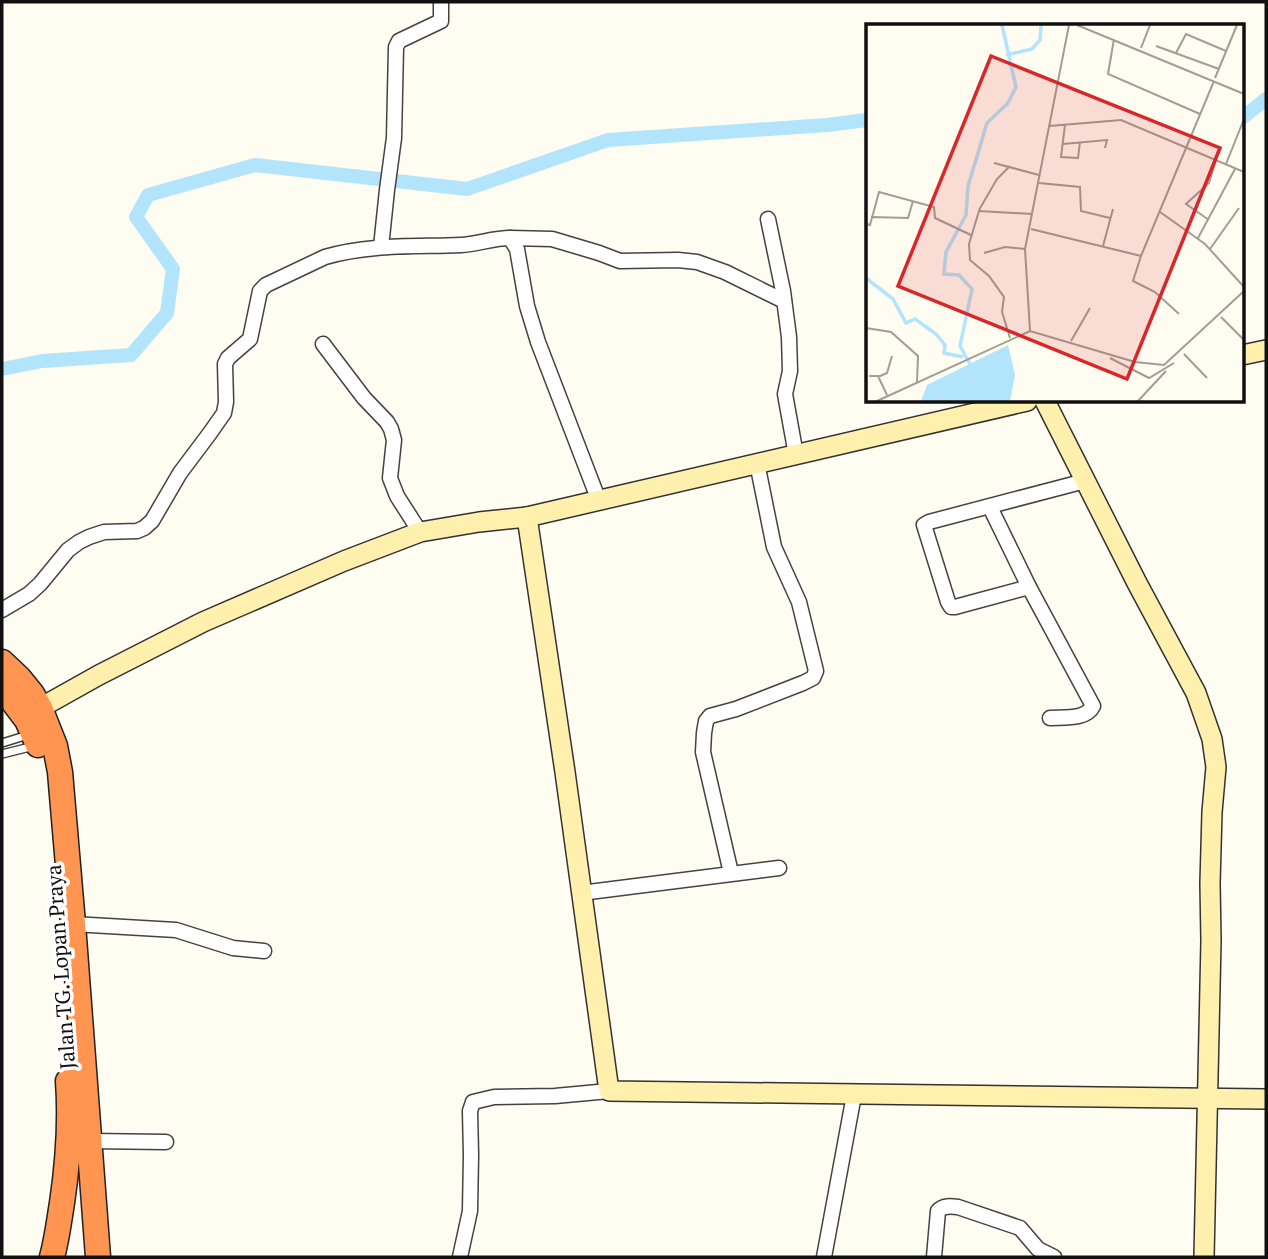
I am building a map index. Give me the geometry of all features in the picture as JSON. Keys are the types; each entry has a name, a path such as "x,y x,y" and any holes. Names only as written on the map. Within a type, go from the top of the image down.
{"highway":[{"name":"Jalan TG. Lopan Praya","path":"2,662 25,686 40,708 52,738 60,772 60,867 71,1110 54,1251"},
{"name":"Jalan TG. Lopan Praya","path":"2,687 19,708 36,739 45,768 60,867 73,924 97,1250"},
{"path":"54,1251 97,1250"}],"street":[{"path":"382,247 394,138 397,44 441,21 441,2"},
{"path":"768,219 784,301 790,367 785,394 796,455"},
{"path":"510,238 517,249 527,306 538,342 599,501"},
{"path":"2,610 29,594 68,550 79,542 104,532 137,531 152,521 180,473 223,413 226,402 225,364 228,358 250,339 262,288 325,257 382,247 464,245 510,238 559,240 620,261 697,262 725,272 784,301"},
{"path":"323,344 391,429 394,440 390,478 397,496 420,532"},
{"path":"1244,355 1266,350"},
{"path":"40,708 203,622 344,561 420,532 527,517 1023,402"},
{"path":"1046,402 1196,693 1212,739 1216,767 1212,824 1205,1257"},
{"path":"731,873 703,752 706,721 709,716 736,709 803,683 813,678 816,671 799,602 772,540 757,463"},
{"path":"1029,587 955,607 949,606 924,526 929,522 1085,481"},
{"path":"990,507 1029,587 1093,706 1089,713 1081,716 1050,718"},
{"path":"527,517 609,1091"},
{"path":"581,893 779,868"},
{"path":"73,924 168,929 233,948 264,951"},
{"path":"460,1257 470,1211 470,1111 473,1102 494,1097 555,1096 609,1091 1266,1099"},
{"path":"824,1257 855,1096"},
{"path":"90,1141 166,1142"},
{"path":"934,1257 937,1211 951,1206 1020,1228 1038,1249 1054,1257"}],"lane":[{"path":"2,743 36,739"},
{"path":"2,754 36,739"}],"waterway":[{"path":"1244,116 1266,99"},
{"path":"2,369 42,361 131,355 167,313 173,269 136,217 148,195 255,165 467,189 608,140 866,120"}]}
